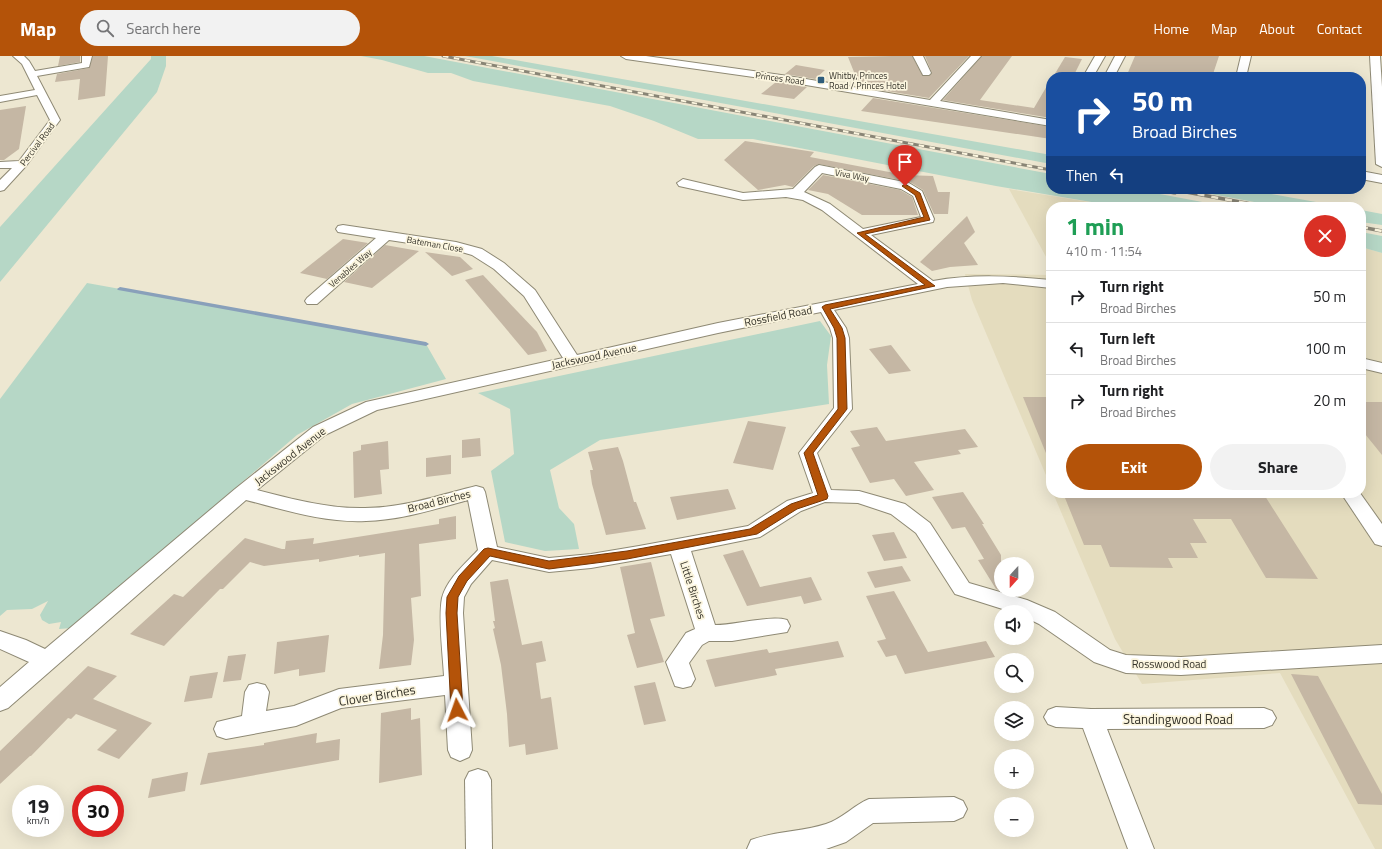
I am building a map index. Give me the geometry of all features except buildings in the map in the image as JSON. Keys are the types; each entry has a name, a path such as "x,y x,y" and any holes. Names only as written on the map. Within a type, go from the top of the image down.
{"street":[{"name":"Percival Road","path":"0,187 22,164 55,120 26,63 18,56"},
{"path":"32,74 86,65 87,56"},
{"name":"Princes Road","path":"626,56 788,79 1046,122"},
{"path":"690,66 700,56"},
{"path":"918,56 926,73"},
{"path":"933,103 976,56"},
{"path":"1092,72 1100,56"},
{"path":"1112,72 1120,56"},
{"path":"1242,72 1246,56"},
{"path":"1375,56 1382,164"},
{"path":"1095,67 1108,72"},
{"path":"0,99 40,92"},
{"path":"0,165 22,164"},
{"name":"Viva Way","path":"796,193 819,169 905,186 918,194 928,219 860,233"},
{"path":"1366,176 1382,179"},
{"path":"683,183 752,197 796,193 811,198 826,207 931,286"},
{"name":"Bateman Close","path":"343,229 456,246 477,252 500,266 530,293 572,360"},
{"name":"Venables Way","path":"312,301 387,235"},
{"name":"Rossfield Road","path":"718,328 931,286 1003,279 1046,283"},
{"path":"460,750 455,684 452,613 453,597 463,578 488,552 549,565 591,561 753,532 794,506 824,496 808,453 843,409 841,338 838,328 825,307"},
{"name":"Jackswood Avenue","path":"0,701 242,493 319,431 372,406 718,328"},
{"path":"1366,364 1382,368"},
{"name":"Broad Birches","path":"242,493 323,512 366,515 412,509 476,492 488,552"},
{"name":"Rosswood Road","path":"824,496 859,497 898,509 923,528 962,589 1019,606 1047,618 1102,656 1126,664 1181,666 1382,654"},
{"path":"1353,498 1382,539"},
{"name":"Little Birches","path":"679,546 707,633"},
{"name":"Little Birches","path":"683,679 678,662 694,639 707,633 732,634 779,626"},
{"path":"0,640 18,646 47,661"},
{"name":"Clover Birches","path":"226,729 296,716 339,699 455,684"},
{"path":"253,724 257,692"},
{"name":"Standingwood Road","path":"1056,717 1091,719 1264,718"},
{"path":"1091,719 1141,849"},
{"path":"478,780 479,849"},
{"path":"760,849 817,845 869,811 954,809"}],"shaded area":[{"path":"1009,189 1090,202 1046,202 1046,257"},
{"path":"1366,248 1382,253 1382,849 1375,849 1280,673 1142,684 1115,639 1055,498 1366,498"},
{"path":"965,274 1046,275 1046,475 972,300"}],"green space":[{"path":"151,56 166,56 166,66 157,92 0,282 0,227 151,59"},
{"path":"361,56 424,56 1046,173 1046,194 1160,194 1202,202 1091,202 996,186 753,139 698,139 654,121 610,106 473,81 451,73 428,73 382,60"},
{"path":"465,56 492,56 1046,154 1046,163"},
{"path":"1211,194 1272,194 1316,202 1255,202"},
{"path":"1366,211 1382,214 1382,225 1366,223"},
{"path":"1366,233 1382,236 1382,253 1366,248"},
{"path":"87,283 426,344 446,379 352,404 297,435 72,628 59,629 61,622 49,624 42,620 40,615 48,601 32,609 7,610 0,616 0,399"},
{"path":"820,321 831,336 827,365 829,404 600,440 550,470 559,508 574,524 579,549 545,551 505,542 491,471 514,454 510,409 478,393"}],"waterway":[{"path":"120,289 426,344"}],"railway":[{"path":"443,56 1046,169"},
{"path":"1197,194 1240,202"},
{"path":"1366,228 1382,231"}],"place":[{"name":"Whitby, Princes Road / Princes Hotel","path":"821,80"}],"route":[{"path":"457,710 452,613 453,597 463,578 488,552 549,565 591,561 753,532 794,506 824,496 808,453 843,409 841,338 838,328 825,307 931,286 860,233 928,219 918,194 905,186"}]}
